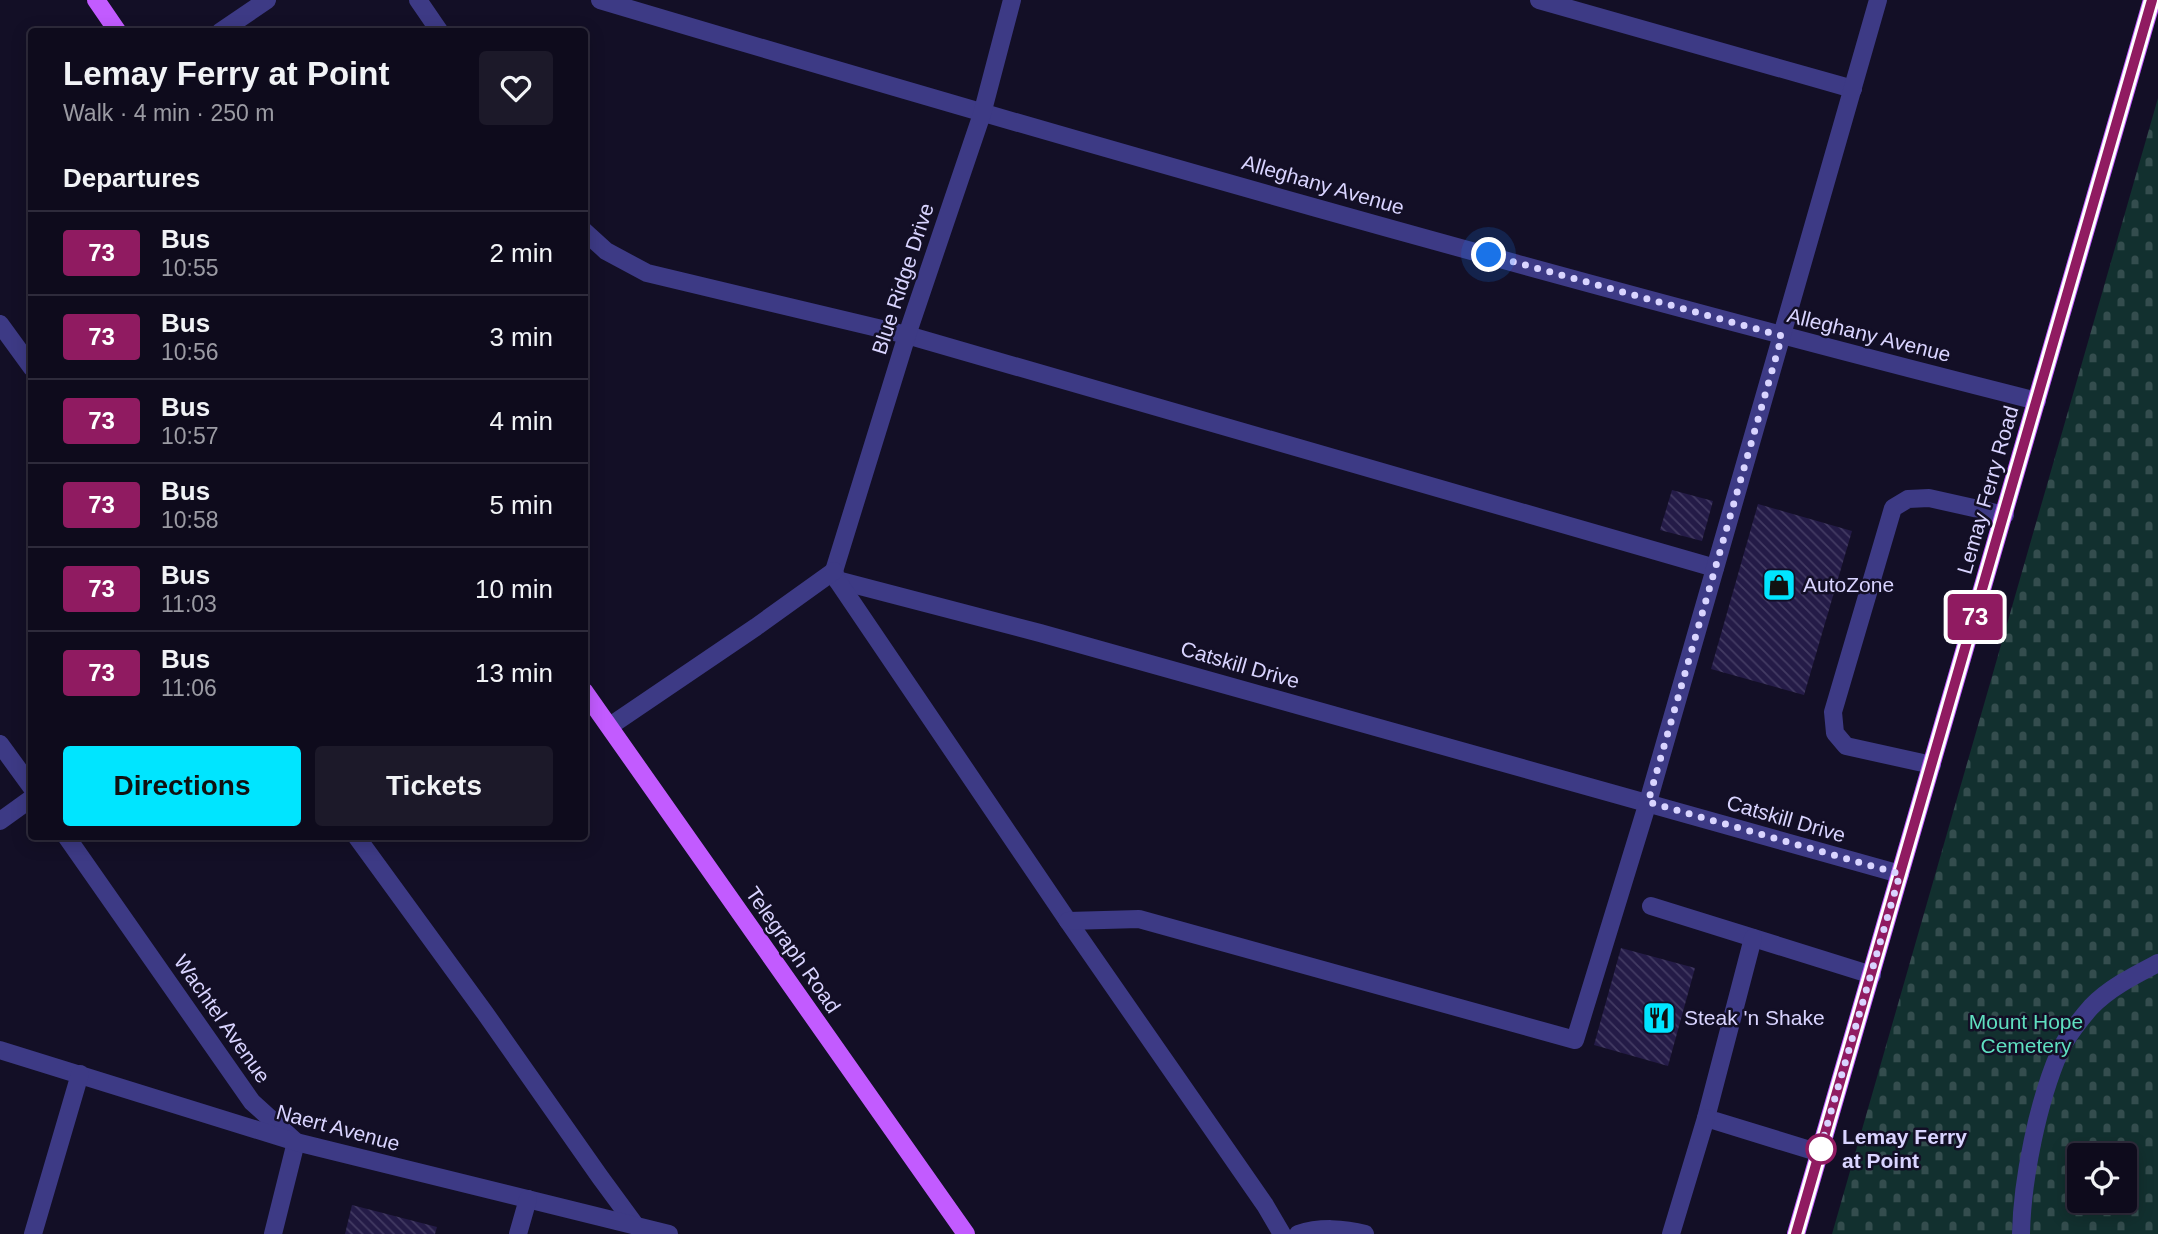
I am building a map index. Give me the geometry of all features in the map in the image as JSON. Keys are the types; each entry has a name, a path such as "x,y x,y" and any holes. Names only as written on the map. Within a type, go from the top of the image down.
{"main road":[{"path":"96,0 115,28"},
{"name":"Lemay Ferry Road","path":"1796,1234 2152,0"},
{"name":"Telegraph Road","path":"588,696 966,1234"}],"street":[{"path":"226,28 267,0"},
{"path":"418,0 437,28"},
{"name":"Alleghany Avenue","path":"600,0 982,114 1782,336 2037,401"},
{"name":"Blue Ridge Drive","path":"836,575 908,335 982,114 1012,0"},
{"path":"1539,0 1853,89"},
{"path":"1068,922 1139,919 1575,1040 1648,802 1878,0"},
{"path":"588,235 606,251 647,273 908,335 1715,568"},
{"path":"0,324 28,362"},
{"path":"1932,765 1846,746 1835,733 1833,712 1840,687 1893,508 1908,499 1929,498 2005,515"},
{"path":"610,726 836,575 1068,922 1265,1205 1282,1234"},
{"name":"Catskill Drive","path":"836,575 1900,874"},
{"path":"0,744 28,782"},
{"path":"0,821 28,802"},
{"name":"Wachtel Avenue","path":"69,840 251,1102 296,1142"},
{"path":"359,840 636,1226"},
{"path":"1651,906 1871,975"},
{"path":"1671,1234 1706,1118 1753,939"},
{"path":"2021,1234 2021,1205 2039,1113 2060,1049 2091,1007 2132,976 2158,963"},
{"name":"Naert Avenue","path":"0,1050 296,1142 669,1234"},
{"path":"33,1234 80,1074"},
{"path":"1706,1118 1819,1153"},
{"path":"273,1234 296,1142"},
{"path":"518,1234 528,1199"},
{"path":"1298,1234 1322,1229 1365,1234"}],"green space":[{"name":"Mount Hope Cemetery","path":"2158,98 2158,1234 1832,1234"}],"building":[{"path":"1672,490 1713,501 1702,541 1660,530"},
{"path":"1758,504 1852,531 1804,695 1711,669"},
{"path":"1621,948 1695,968 1668,1066 1594,1045"},
{"path":"352,1205 437,1227 435,1234 345,1234"}],"bus line":[{"name":"73","path":"1796,1234 2152,0"}],"place":[{"name":"AutoZone","path":"1779,585"},
{"name":"Steak 'n Shake","path":"1659,1018"},
{"name":"Lemay Ferry at Point","path":"1821,1149"}],"route":[{"path":"1489,255 1782,336 1648,802 1900,874 1819,1153 1821,1149"}]}
